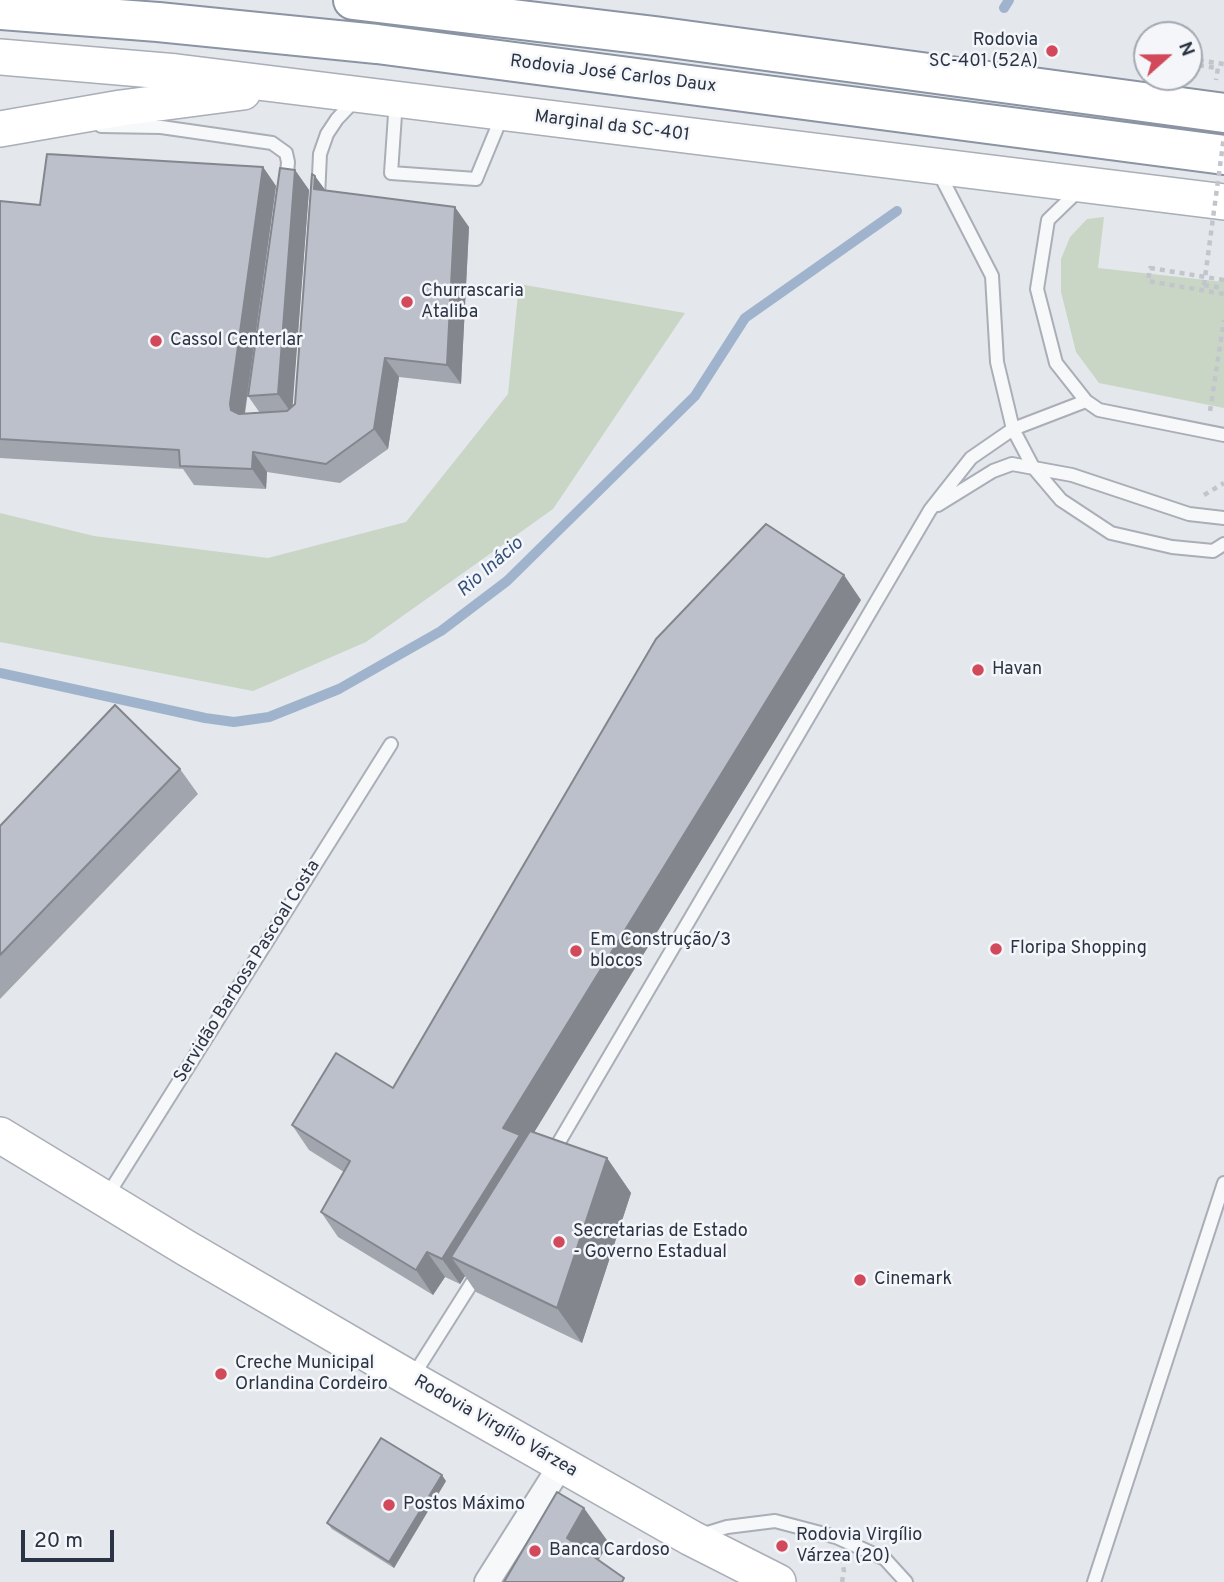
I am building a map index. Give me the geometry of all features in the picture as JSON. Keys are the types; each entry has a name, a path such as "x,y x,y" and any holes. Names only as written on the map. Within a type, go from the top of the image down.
{"highway":[{"path":"353,0 669,38 1224,113"},
{"name":"Rodovia José Carlos Daux","path":"0,10 158,22 377,44 1224,155"}],"main road":[{"name":"Marginal da SC-401","path":"0,57 177,72 1224,202"},
{"path":"8,127 288,86"},
{"name":"Rodovia Virgílio Várzea","path":"0,1135 411,1379 691,1538 778,1582"}],"street":[{"path":"487,1582 561,1465"}],"lane":[{"path":"317,205 320,154 327,134 337,119 360,96"},
{"path":"396,100 391,173 476,179 503,113"},
{"path":"8,127 160,127 272,143 286,153 288,162 284,200"},
{"path":"935,165 992,276 997,362 1013,429 1033,467 1061,500 1111,533 1172,547 1213,551 1224,544"},
{"path":"1084,185 1048,220 1037,289 1056,363 1086,401 1099,410 1224,435"},
{"path":"541,1171 585,1101 930,510 971,458 1013,429 1086,401"},
{"path":"930,510 993,471 1012,464 1072,475 1189,514 1224,518"},
{"name":"Servidão Barbosa Pascoal Costa","path":"105,1199 391,744"},
{"path":"1094,1582 1224,1183"},
{"path":"411,1379 490,1253"},
{"path":"691,1538 727,1527 775,1521 836,1537 885,1559 906,1582"}],"path":[{"path":"1203,61 1224,64"},
{"path":"1224,136 1204,285 1224,288"},
{"path":"1224,280 1150,268 1147,281 1224,294"},
{"path":"1206,433 1224,320"},
{"path":"842,1582 844,1572"}],"green space":[{"path":"1104,217 1098,268 1224,282 1224,408 1099,383 1076,352 1061,292 1061,259 1070,237 1087,219"},
{"path":"519,284 685,313 553,509 366,642 253,691 0,642 0,513 94,536 268,558 406,522 508,394"}],"building":[{"name":"Cassol Centerlar","path":"47,154 263,167 230,404 231,410 239,414 287,411 295,404 312,174 315,176 314,189 455,207 447,365 385,358 374,429 326,464 253,452 252,469 180,466 179,450 0,439 0,201 40,205"},
{"path":"280,168 295,170 278,394 248,396"},
{"name":"Em Construção/3 blocos","path":"766,524 844,575 503,1128 520,1135 442,1259 427,1252 416,1270 321,1212 350,1161 292,1125 336,1053 393,1088 656,639"},
{"path":"115,705 180,769 0,955 0,826"},
{"path":"530,1131 607,1158 557,1308 451,1257"},
{"name":"Postos Máximo","path":"381,1438 442,1475 389,1562 327,1523"},
{"path":"557,1492 584,1508 567,1538 624,1578 622,1582 504,1582"}],"waterway":[{"name":"Rio Inácio","path":"1004,8 1009,0"},
{"name":"Rio Inácio","path":"0,673 234,722 269,717 339,689 441,631 507,581 695,396 745,318 897,211"}],"place":[{"name":"Rodovia SC-401 (52A)","path":"1052,51"},
{"name":"Churrascaria Ataliba","path":"407,302"},
{"name":"Cassol Centerlar","path":"156,341"},
{"name":"Havan","path":"978,670"},
{"name":"Floripa Shopping","path":"996,949"},
{"name":"Em Construção/3 blocos","path":"576,951"},
{"name":"Secretarias de Estado - Governo Estadual","path":"559,1242"},
{"name":"Cinemark","path":"860,1280"},
{"name":"Creche Municipal Orlandina Cordeiro","path":"221,1374"},
{"name":"Postos Máximo","path":"389,1505"},
{"name":"Rodovia Virgílio Várzea (20)","path":"782,1546"},
{"name":"Banca Cardoso","path":"535,1551"}]}
